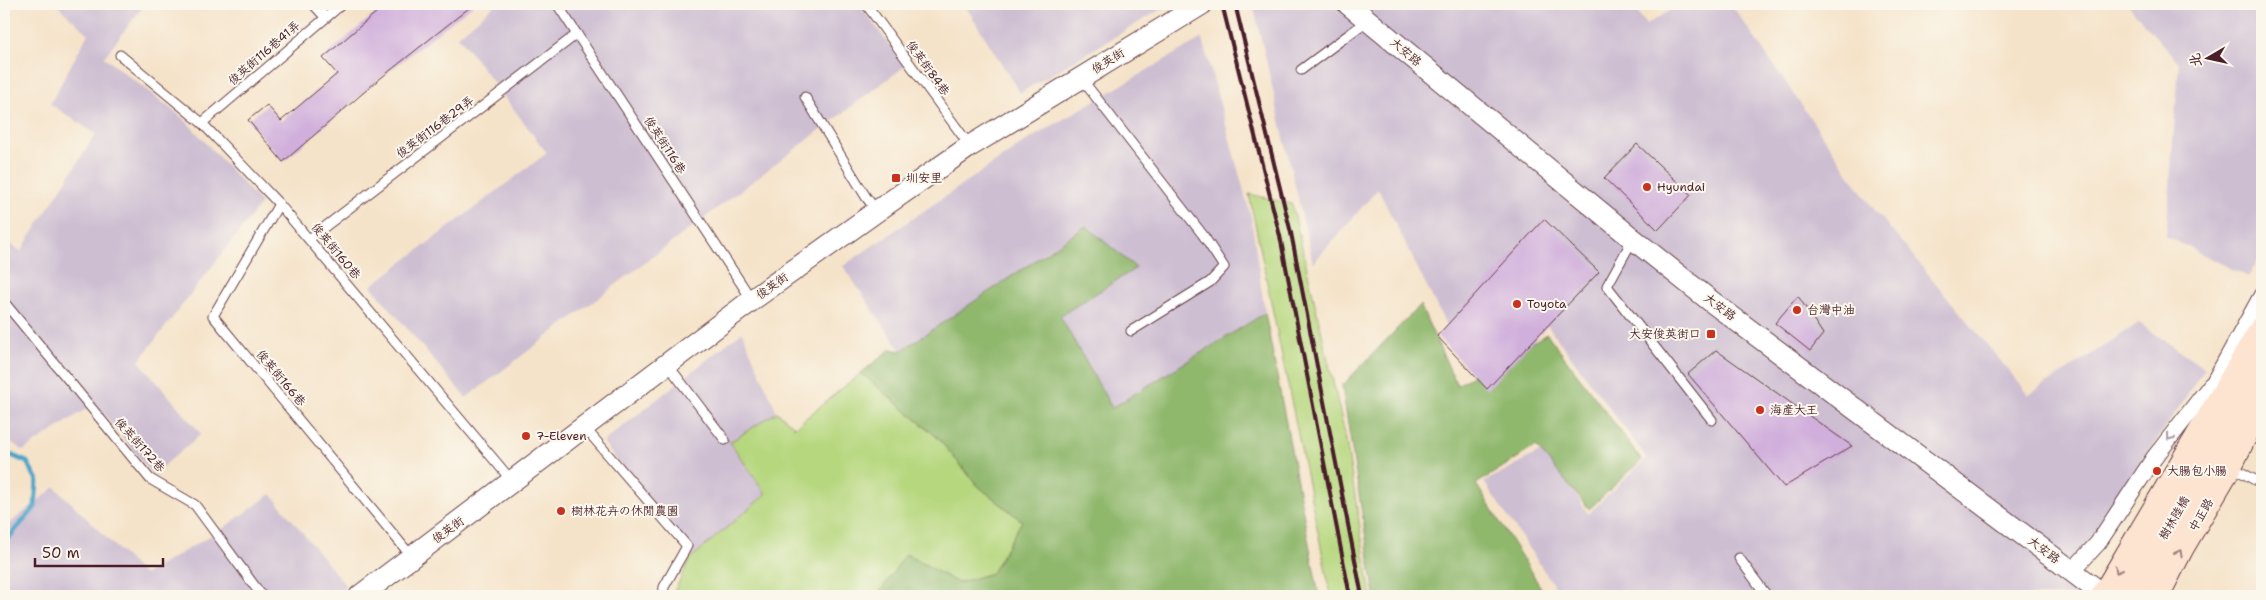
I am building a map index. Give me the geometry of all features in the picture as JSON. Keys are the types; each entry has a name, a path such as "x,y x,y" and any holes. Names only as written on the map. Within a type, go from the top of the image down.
{"main road":[{"name":"樹林陸橋","path":"2162,498 2262,328"},
{"name":"樹林陸橋","path":"2130,596 2262,362"},
{"path":"2230,466 2262,400"},
{"name":"中正路","path":"2157,596 2181,549 2230,466"},
{"path":"2107,596 2162,498"}],"street":[{"name":"俊英街","path":"360,596 585,428 752,300 877,211 970,146 1202,4"},
{"name":"大安路","path":"1348,4 1633,240 1712,302 2107,596"},
{"path":"2162,498 2211,385 2262,295"},
{"path":"2072,571 2098,543 2154,458 2211,385"}],"lane":[{"path":"314,4 325,17"},
{"name":"俊英街116巷41弄","path":"202,123 342,4"},
{"name":"俊英街116巷","path":"557,4 752,300"},
{"name":"俊英街84巷","path":"866,4 970,146"},
{"path":"1301,70 1368,20"},
{"name":"俊英街116巷29弄","path":"309,239 577,34"},
{"name":"俊英街160巷","path":"120,55 202,123 279,204 513,482"},
{"path":"1081,78 1203,235 1224,267 1210,282 1131,331"},
{"path":"805,97 866,197 877,211"},
{"name":"俊英街166巷","path":"279,204 213,316 412,557"},
{"path":"1633,240 1607,286 1712,420"},
{"name":"俊英街172巷","path":"4,302 150,479 196,505 262,596"},
{"path":"668,365 725,440"},
{"name":"中正路","path":"2230,466 2262,410"},
{"path":"585,428 687,546 664,588 663,596"},
{"path":"2230,466 2262,484"},
{"path":"1739,558 1767,596"}],"shaded area":[{"path":"56,4 145,4 104,57 184,119 261,203 139,361 201,434 153,475 95,403 23,451 10,441 4,444 4,240 21,251 96,134 50,104 88,34"},
{"path":"496,4 859,4 905,66 466,398 371,286 547,153 458,36"},
{"path":"964,4 1170,4 1020,93"},
{"path":"1253,4 1632,4 1646,25 1680,4 1731,4 1872,207 2029,395 2139,323 2205,368 2082,552 2077,596 1561,596 1484,482 1547,448 1588,514 1647,458 1547,325 1475,383 1378,189 1313,263"},
{"path":"2127,4 2262,4 2262,254 2248,277 2166,236 2179,63"},
{"path":"1202,38 1251,217 1265,313 1112,408 1060,316 1086,226 901,351 843,266 1028,140"},
{"path":"742,332 777,412 730,443 766,494 691,558 603,442"},
{"path":"55,487 144,575 225,527 271,494 346,586 330,596 4,596 4,528"}],"green space":[{"path":"1249,194 1292,204 1345,434 1371,596 1331,596"},
{"path":"1086,226 1136,268 1060,316 1112,408 1265,313 1319,596 877,596 906,554 958,583 992,573 1022,521 978,486 937,437 861,373 891,349 901,351"},
{"path":"1420,305 1457,385 1547,334 1642,460 1589,509 1536,446 1476,484 1546,596 1375,596 1342,386"},
{"path":"861,373 937,437 978,486 1022,521 992,573 958,583 906,554 877,596 675,596 675,590 691,558 766,494 730,442 777,412 795,427"}],"building":[{"path":"386,4 474,4 377,81 283,162 248,120 267,105 281,121 337,74 323,58"},
{"name":"Hyundai","path":"1637,144 1691,195 1658,230 1604,178"},
{"name":"Toyota","path":"1544,219 1599,272 1487,389 1437,336"},
{"name":"台灣中油","path":"1798,296 1823,334 1810,351 1775,323"},
{"name":"海產大王","path":"1716,350 1852,446 1784,487 1688,374"}],"waterway":[{"path":"4,459 11,455 27,462 37,480 35,507 9,537 4,537"}],"railway":[{"path":"1222,4 1280,236 1350,596"},
{"path":"1235,4 1291,233 1362,596"}],"place":[{"name":"圳安里","path":"896,178"},
{"name":"Hyundai","path":"1647,187"},
{"name":"Toyota","path":"1517,304"},
{"name":"台灣中油","path":"1797,310"},
{"name":"大安俊英街口","path":"1711,334"},
{"name":"海產大王","path":"1760,410"},
{"name":"7-Eleven","path":"526,436"},
{"name":"大腸包小腸","path":"2157,471"},
{"name":"樹林花卉の休閒農園","path":"561,511"}]}
